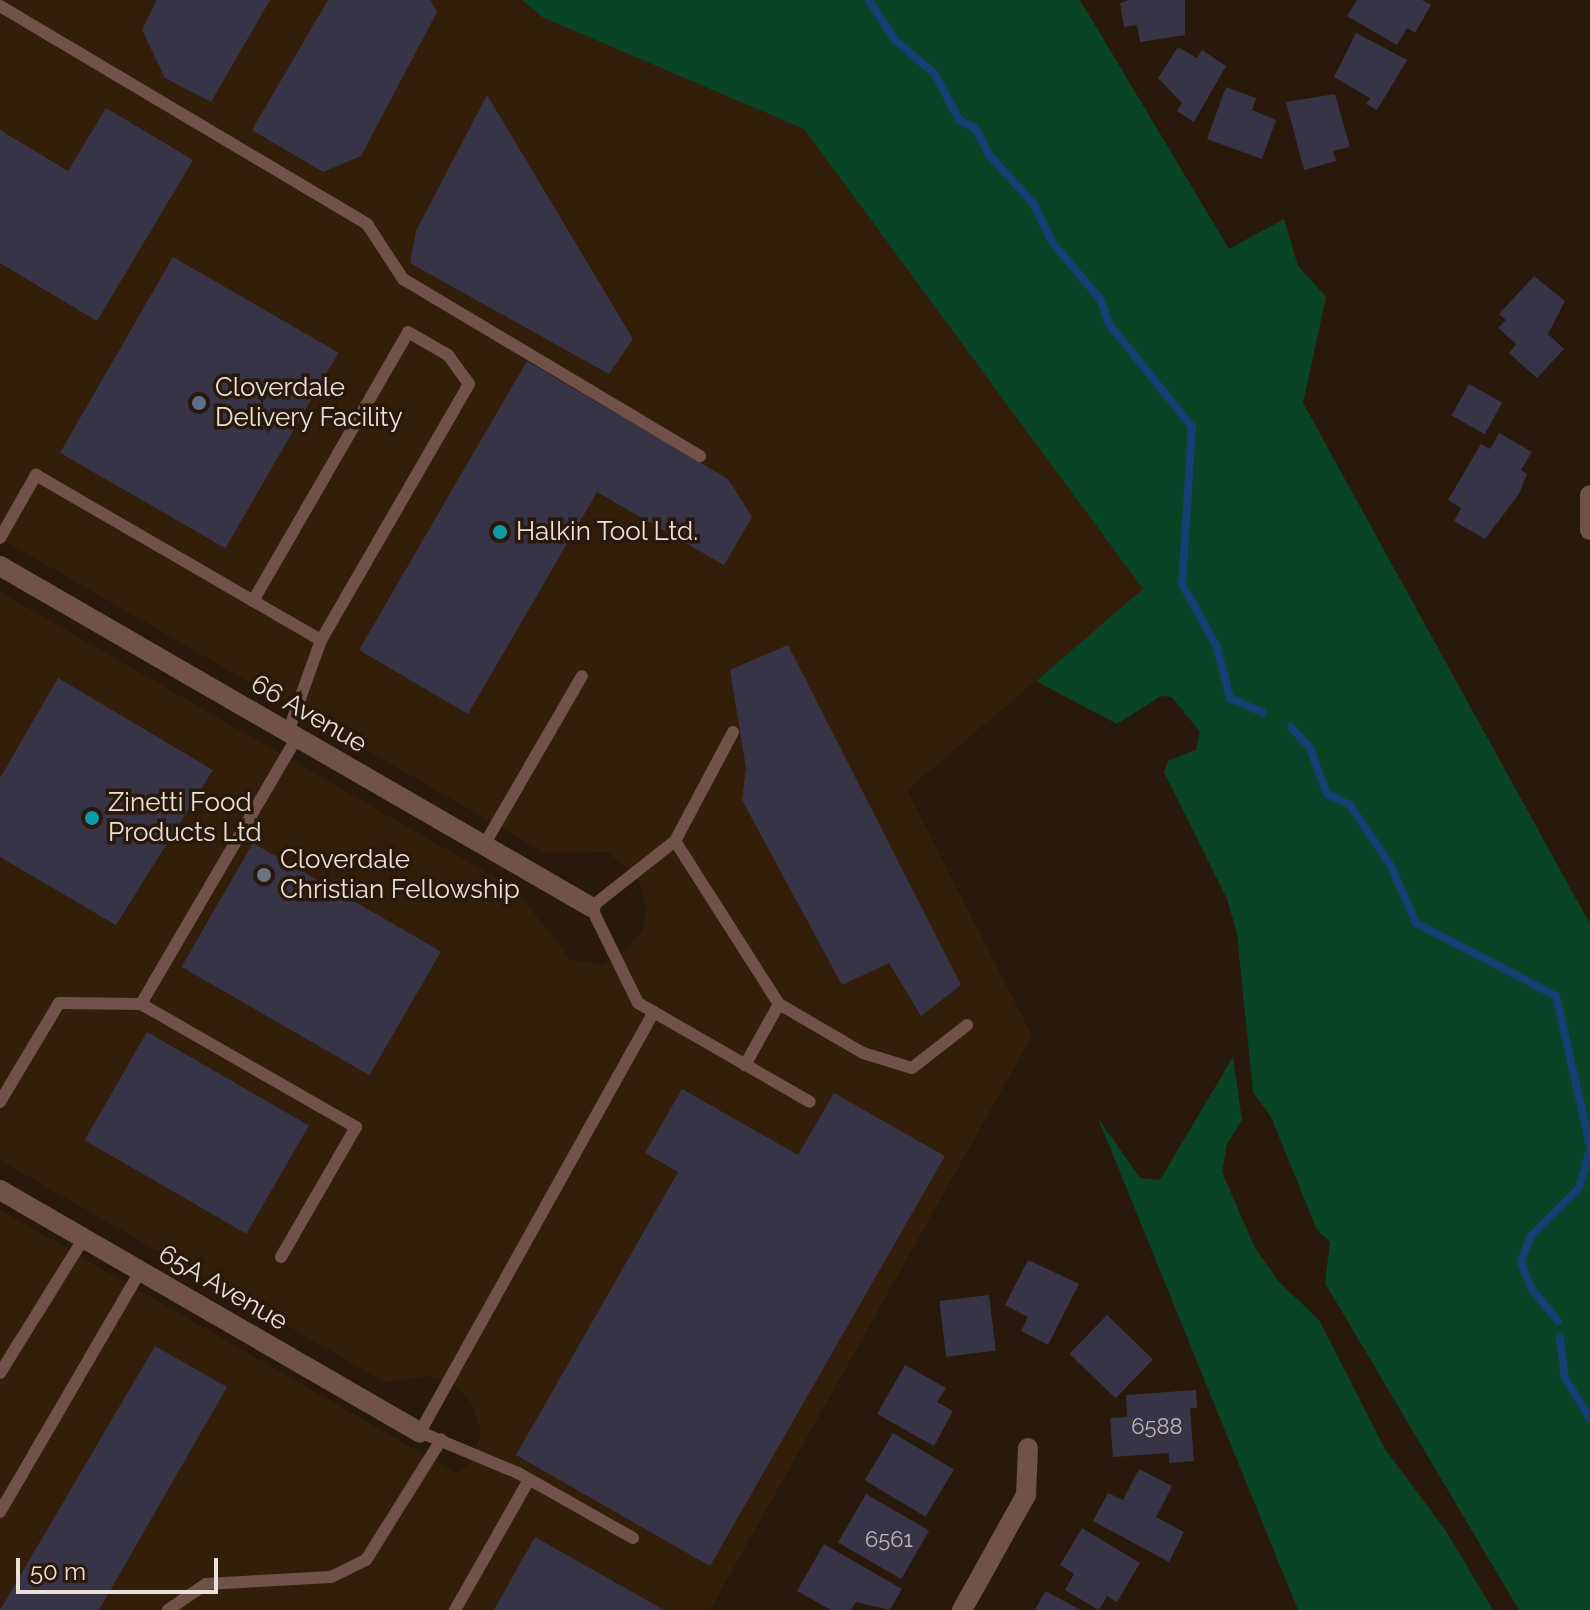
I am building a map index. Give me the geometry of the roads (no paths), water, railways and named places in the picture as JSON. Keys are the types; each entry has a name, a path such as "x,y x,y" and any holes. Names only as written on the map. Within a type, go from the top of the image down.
{"street":[{"path":"1590,495 1590,530"},
{"name":"66 Avenue","path":"0,566 591,907"},
{"name":"65A Avenue","path":"0,1190 420,1432"},
{"path":"962,1610 1026,1495 1028,1448"}],"lane":[{"path":"0,6 367,224 403,279 700,456"},
{"path":"141,1004 292,734 321,640 469,384 448,355 408,332 253,601"},
{"path":"0,538 36,475 321,640"},
{"path":"484,845 582,676"},
{"path":"733,732 675,841 591,907 638,1003 810,1102"},
{"path":"675,841 779,1004 863,1053 912,1068 967,1025"},
{"path":"0,1102 59,1003 141,1004 356,1127 281,1257"},
{"path":"745,1065 779,1004"},
{"path":"633,1538 529,1480 420,1432 654,1012"},
{"path":"0,1373 84,1238"},
{"path":"0,1512 140,1271"},
{"path":"168,1610 206,1584 331,1577 366,1560 441,1440"},
{"path":"455,1610 529,1480"}],"waterway":[{"path":"869,0 895,40 935,74 959,120 975,128 990,156 1033,203 1052,242 1101,300 1109,324 1192,427 1182,584 1217,647 1230,698 1263,713"},
{"path":"1291,727 1310,748 1327,794 1350,805 1391,866 1416,923 1556,996 1590,1146"},
{"path":"1558,1321 1531,1288 1521,1262 1530,1237 1579,1188 1590,1150"},
{"path":"1560,1338 1565,1378 1590,1418"}],"place":[{"name":"Cloverdale Delivery Facility","path":"199,403"},
{"name":"Halkin Tool Ltd.","path":"500,532"},
{"name":"Zinetti Food Products Ltd","path":"92,818"},
{"name":"Cloverdale Christian Fellowship","path":"264,875"}]}
